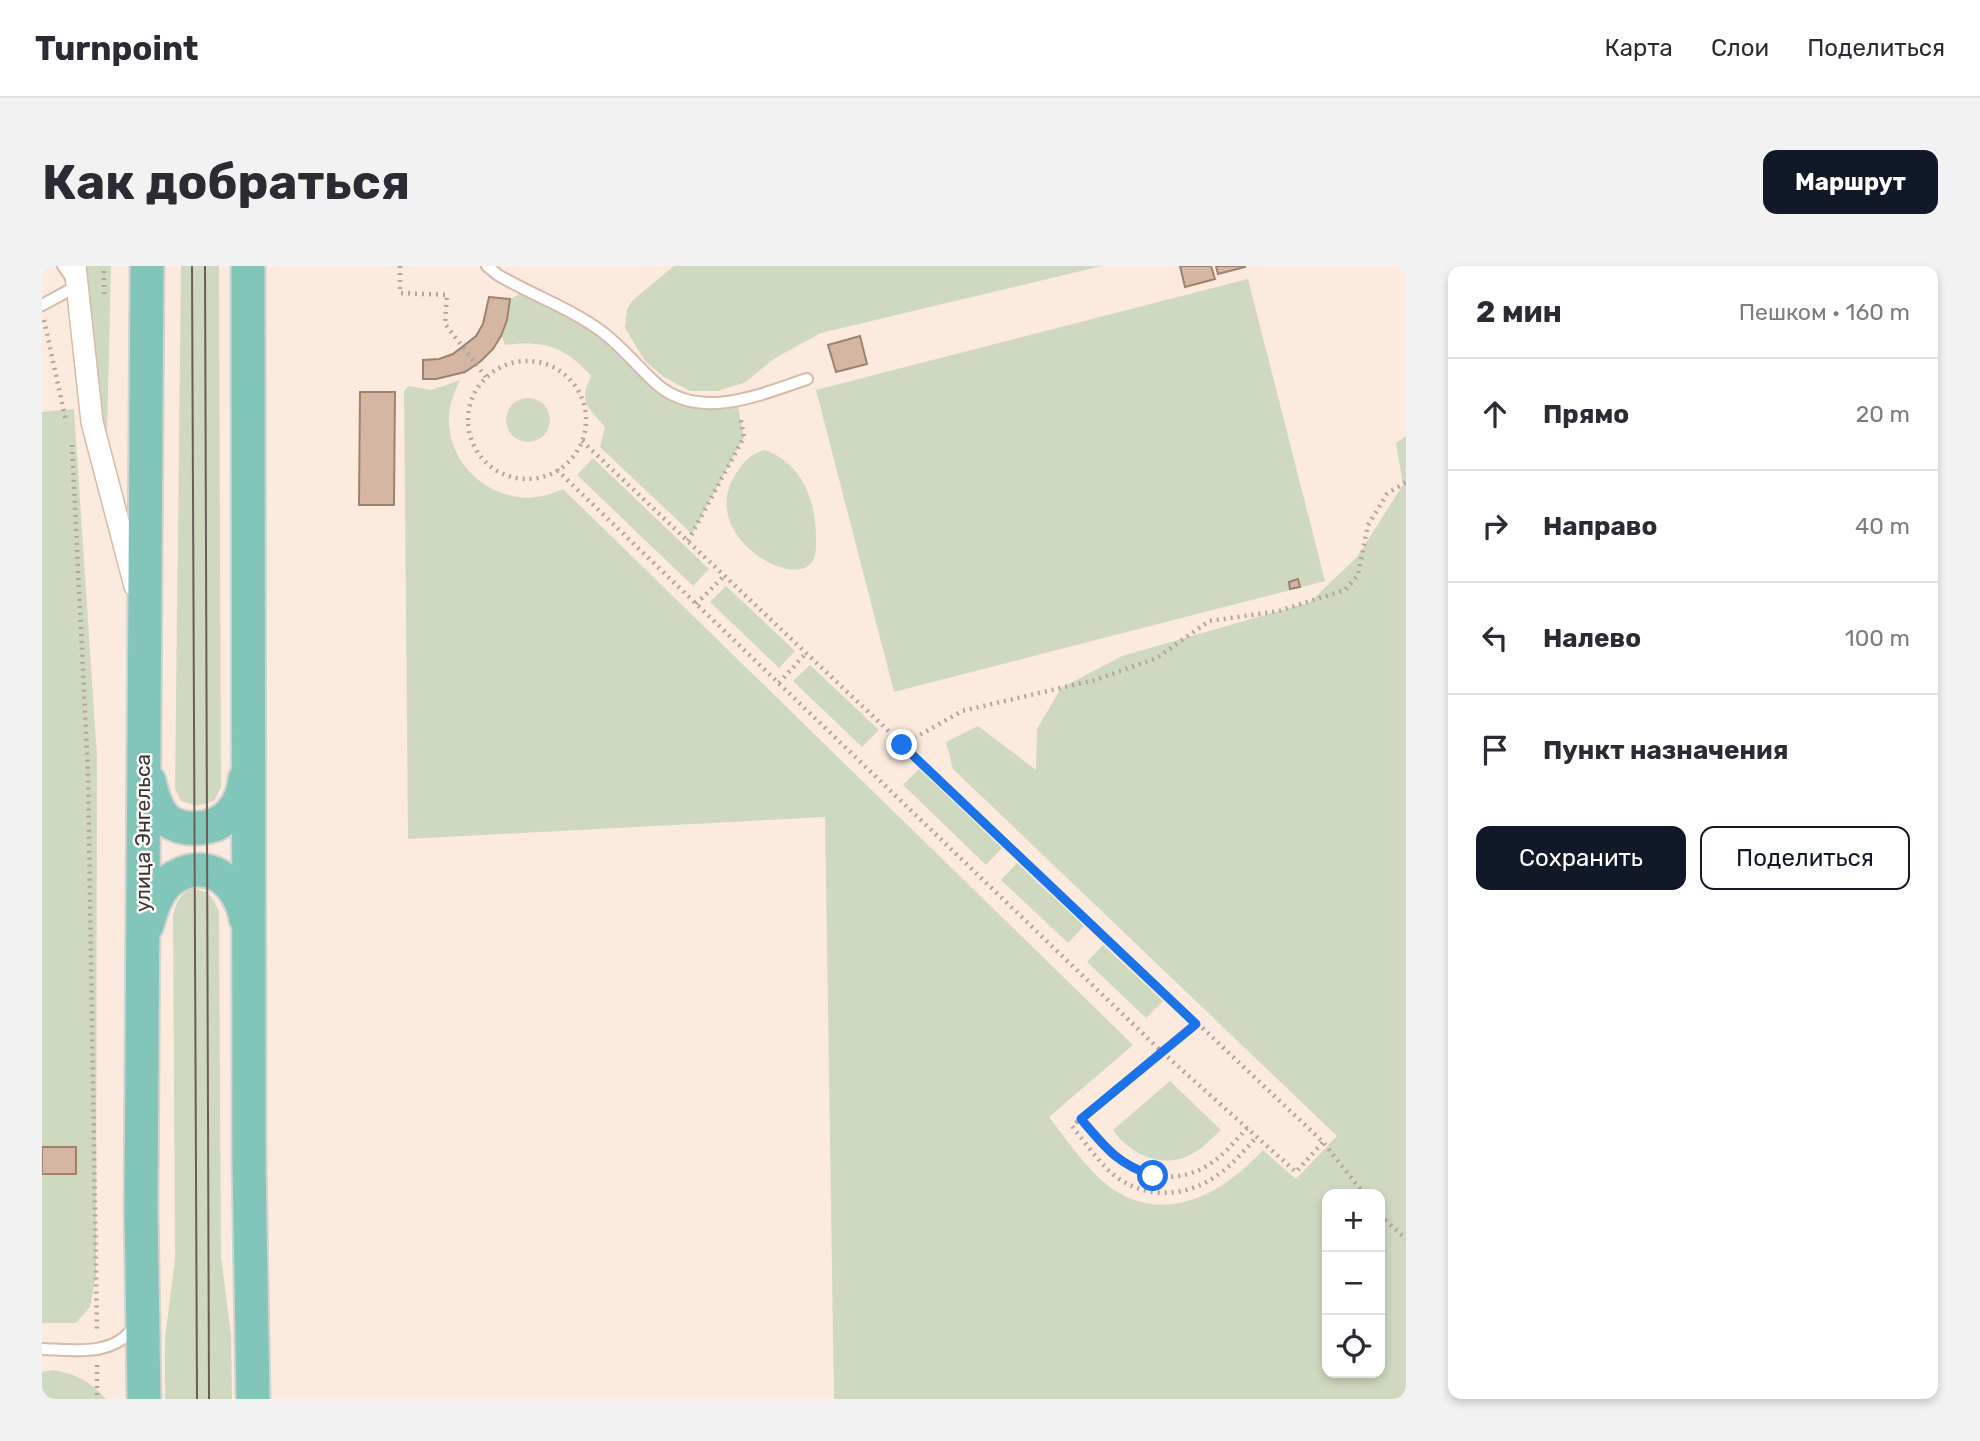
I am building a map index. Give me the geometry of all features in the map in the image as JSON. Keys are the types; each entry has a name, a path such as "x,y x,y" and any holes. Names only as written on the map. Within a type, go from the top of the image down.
{"main road":[{"name":"улица Энгельса","path":"144,1399 142,958 147,266"},
{"path":"248,266 253,1399"},
{"path":"144,737 148,780 154,800 165,819 181,827 194,829 225,821 237,806 244,784 249,739"},
{"path":"142,958 147,923 155,899 168,882 182,874 201,870 221,875 234,887 245,915 249,949"}],"street":[{"path":"76,276 92,422 145,621"}],"lane":[{"path":"42,305 76,276 63,266"},
{"path":"487,266 506,280 602,331 662,388 678,397 714,403 737,401 807,379"},
{"path":"42,1349 97,1350 116,1344 130,1331 142,1311"}],"path":[{"path":"400,266 400,293 447,295 445,324 486,377"},
{"path":"42,312 70,426 71,415"},
{"path":"519,361 538,361 556,368 570,379 581,394 586,412 586,431 568,463 535,479 517,478 499,472 485,461 471,438 468,410 474,392 486,377 501,366 519,361"},
{"path":"688,541 744,437 739,414"},
{"path":"72,438 88,773 97,1399"},
{"path":"582,441 1323,1142 1360,1189"},
{"path":"557,470 1162,1052 1296,1172 1323,1142"},
{"path":"902,745 962,710 1095,680 1157,658 1209,621 1279,611 1345,590 1358,575 1368,524 1387,494 1406,482"},
{"path":"696,604 724,576"},
{"path":"779,684 806,653"},
{"path":"1196,1024 1072,1126 1107,1169 1128,1185 1152,1193 1177,1193 1202,1185 1224,1171 1257,1136"},
{"path":"1081,1119 1109,1152 1129,1168 1153,1176 1179,1177 1203,1169 1247,1128"},
{"path":"1385,1220 1406,1240"}],"green space":[{"path":"82,266 111,266 107,439 93,390"},
{"path":"181,266 219,266 221,787 214,801 197,806 181,801 175,789"},
{"path":"674,266 1102,266 821,333 775,358 746,382 718,391 690,391 664,377 645,361 625,328 627,309 633,300"},
{"path":"1248,279 1325,581 894,692 816,390"},
{"path":"524,291 578,316 678,397 737,402 744,437 692,534 600,447 605,427 585,399 591,376 572,358 552,347 531,344 505,345 502,336 511,299"},
{"path":"460,380 449,411 451,438 457,454 477,479 490,488 521,497 540,496 563,489 1133,1045 1049,1117 1079,1156 1105,1183 1135,1200 1155,1204 1175,1204 1195,1199 1213,1190 1231,1179 1263,1150 1296,1179 1337,1136 953,769 946,742 978,726 1036,770 1037,729 1061,688 1122,656 1310,602 1357,557 1403,485 1396,443 1406,436 1406,1399 834,1399 825,817 408,839 404,391 409,386 432,390"},
{"path":"528,398 544,404 550,420 544,436 528,442 512,436 506,420 512,404"},
{"path":"74,409 97,757 96,1275 90,1307 76,1323 42,1323 42,412"},
{"path":"765,450 789,464 810,497 816,550 811,563 801,569 786,568 768,562 751,551 737,535 728,516 727,495 737,472 749,458"},
{"path":"593,458 709,569 693,586 577,475"},
{"path":"726,586 795,651 779,668 710,602"},
{"path":"810,665 879,730 862,747 793,681"},
{"path":"919,769 1002,848 986,865 903,785"},
{"path":"1017,863 1084,926 1068,943 1001,880"},
{"path":"190,889 209,894 219,912 221,1256 231,1335 232,1399 165,1399 165,1338 175,1258 173,916 178,900"},
{"path":"1103,945 1163,1001 1146,1018 1087,962"},
{"path":"1170,1081 1221,1130 1205,1145 1184,1158 1150,1158 1129,1147 1113,1130"},
{"path":"53,1370 82,1379 106,1399 42,1399 42,1372"}],"building":[{"path":"1180,266 1211,266 1215,279 1185,287"},
{"path":"1216,266 1245,266 1245,267 1218,274"},
{"path":"489,297 510,299 507,320 493,349 465,372 436,379 423,379 423,360 439,359 453,354 476,336 483,324"},
{"path":"860,336 867,364 836,372 828,345"},
{"path":"360,392 395,392 394,505 359,505"},
{"path":"1298,579 1300,587 1290,589 1289,582"},
{"path":"42,1147 76,1147 76,1174 42,1174"}],"tram line":[{"path":"192,266 197,1399"},
{"path":"205,266 209,1399"}],"route":[{"path":"902,745 1196,1024 1081,1119 1109,1152 1129,1168 1153,1176"}]}
